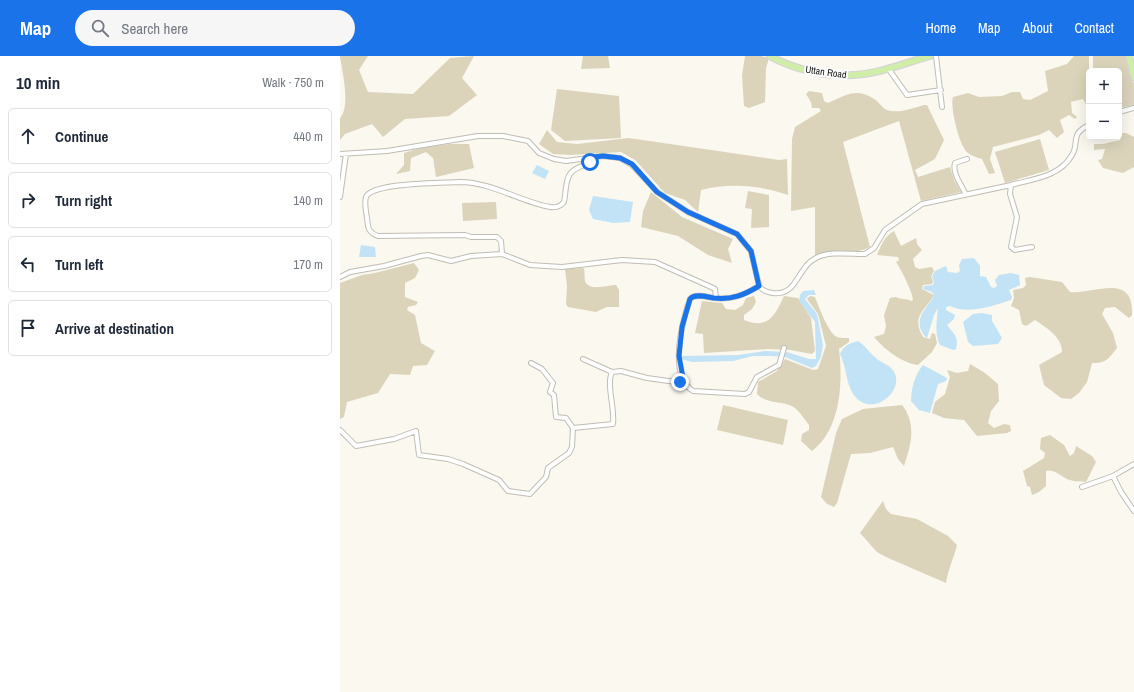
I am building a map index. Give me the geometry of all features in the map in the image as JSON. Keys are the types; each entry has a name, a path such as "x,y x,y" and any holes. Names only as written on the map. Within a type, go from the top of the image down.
{"main road":[{"name":"Uttan Road","path":"770,56 800,68 839,75 863,74 930,56"},
{"path":"1129,56 1134,77"}],"street":[{"path":"936,56 942,106"},
{"path":"888,67 907,95 940,90"},
{"path":"1122,111 1134,108"},
{"path":"340,154 387,151 478,136 503,136 528,141 539,153 554,159 566,161 594,157 614,157 626,161 644,176 657,192 688,212 737,234 751,251 759,286 768,292 780,294 790,290 806,266 817,257 827,255 865,254 870,252 885,230 913,208 922,204 1011,185 1049,175 1063,166 1073,155 1075,138 1086,126"},
{"path":"340,197 346,154"},
{"path":"502,254 500,240 496,237 471,237 465,235 378,236 371,233 368,228 366,196 370,192 380,188 418,183 465,182 498,190 521,200 555,208 561,206 564,202 569,175 575,169 590,162 594,157"},
{"path":"965,194 954,171 954,166 955,163 960,160 967,159"},
{"path":"1011,185 1011,198 1017,217 1011,247 1015,250 1032,247"},
{"path":"340,276 350,272 384,266 428,255 451,260 471,256 502,254 530,265 562,268 622,260 656,262 715,289 716,298"},
{"path":"759,286 737,298 695,296 690,299 682,327 679,356 684,383 693,392 744,394 749,392 757,377 779,365 784,348"},
{"path":"583,359 612,372 621,371 647,378 684,383"},
{"path":"340,430 356,446 394,439 416,431 419,455 448,459 463,464 499,480 508,491 527,495 530,494 536,485 544,479 548,468 569,453 572,447 573,428 566,418 555,416 554,396 550,392 552,383 542,369 531,363"},
{"path":"573,428 613,424 614,406 610,384 612,372"},
{"path":"1082,487 1113,476 1134,464"},
{"path":"1113,476 1121,492 1134,511"}],"shaded area":[{"path":"340,56 368,56 359,70 368,92 413,94 450,58 474,56 462,78 477,95 449,116 405,119 383,137 372,124 345,134 340,140 340,118 345,105 345,97"},
{"path":"583,56 608,56 610,68 581,69"},
{"path":"745,56 761,56 769,58 766,68 765,102 749,108 744,106 742,75"},
{"path":"1074,56 1089,56 1089,68 1086,68 1086,104 1083,99 1071,102 1072,113 1077,117 1075,119 1069,115 1060,120 1064,132 1057,138 1049,130 1039,135 993,147 990,159 995,173 989,174 982,159 965,150 957,130 952,102 953,97 968,93 979,97 1002,96 1012,92 1020,92 1023,99 1030,100 1048,91 1045,71 1067,64"},
{"path":"1093,56 1128,56 1134,84 1134,105 1122,107 1122,68 1093,68"},
{"path":"557,89 619,96 621,138 565,141 551,130"},
{"path":"809,91 822,93 824,101 828,103 853,93 864,94 877,101 887,110 891,111 901,111 927,105 944,140 935,159 915,170 918,177 950,167 954,180 961,192 921,201 899,121 843,142 870,247 864,250 829,252 815,255 815,207 791,211 792,139 795,127 821,111 819,108 812,108 811,102 806,94"},
{"path":"547,130 557,142 577,144 629,138 779,160 787,159 788,195 767,189 745,186 723,186 701,190 698,212 685,200 665,193 635,160 621,152 571,155 553,154 539,144"},
{"path":"1122,133 1126,133 1134,137 1134,167 1123,173 1103,168 1098,160 1102,159 1105,149 1094,150 1094,144 1103,144 1122,140"},
{"path":"1040,139 1049,170 1005,183 995,152"},
{"path":"450,144 469,144 474,168 436,177 433,158 426,152 411,158 410,171 396,174 404,165 404,153 420,148"},
{"path":"748,191 769,195 769,227 751,228 752,209 745,208"},
{"path":"651,192 682,217 733,239 728,249 732,263 708,255 678,236 641,227 643,211"},
{"path":"496,202 497,219 463,221 462,203"},
{"path":"894,231 901,246 916,238 917,244 922,250 913,259 915,267 919,269 932,267 934,271 931,276 933,282 932,284 923,285 922,289 934,295 920,314 918,324 923,337 930,339 932,333 935,334 937,343 932,352 918,365 912,364 894,355 874,337 884,334 886,326 884,315 890,298 896,297 911,301 913,300 911,292 896,262 899,260 898,257 877,255 885,239"},
{"path":"414,263 419,270 415,278 405,283 405,297 418,302 416,305 408,307 407,310 415,315 421,343 435,351 427,365 413,366 410,375 390,374 378,393 347,402 344,417 340,419 340,283 362,275"},
{"path":"584,268 585,281 590,286 599,287 616,285 619,290 619,307 607,307 596,312 568,307 566,304 567,286 565,269"},
{"path":"1030,277 1062,282 1070,292 1110,288 1119,289 1126,293 1131,302 1132,315 1129,318 1115,307 1105,308 1102,314 1113,333 1117,348 1104,361 1092,363 1087,382 1079,393 1071,399 1061,398 1044,385 1039,365 1062,352 1057,337 1035,320 1026,326 1022,324 1019,310 1011,306 1014,298 1013,290 1023,288 1026,285 1025,278"},
{"path":"754,296 756,302 752,309 744,315 744,320 753,323 765,322 770,319 774,315 784,296 798,298 811,318 815,351 812,354 790,350 768,349 704,353 703,334 695,333 702,301 722,303 726,309 735,310 743,305 746,298"},
{"path":"810,296 815,297 826,322 834,335 839,338 849,338 849,342 839,349 841,376 840,390 834,418 822,442 812,451 801,441 802,434 809,430 809,425 801,414 795,408 785,404 765,400 757,394 758,382 777,371 785,359 813,370 818,369 826,346 818,314 807,299"},
{"path":"970,364 985,373 998,384 999,401 991,411 988,423 994,428 1004,424 1010,425 1011,431 1007,433 977,436 964,420 944,418 932,413 935,402 945,394 950,377 947,370 957,373 968,371"},
{"path":"723,405 788,420 783,445 717,430"},
{"path":"902,405 907,412 911,427 909,450 904,466 898,459 893,447 870,453 851,454 837,503 834,507 827,504 821,497 836,433 842,419 863,409"},
{"path":"1050,435 1064,445 1070,456 1074,453 1076,446 1092,456 1096,462 1086,482 1072,481 1055,472 1049,470 1046,471 1046,486 1039,492 1032,495 1030,487 1027,486 1023,471 1044,458 1045,453 1040,449 1041,438"},
{"path":"883,501 886,509 891,514 917,519 948,536 957,545 946,583 877,552 860,533"}],"water":[{"path":"537,165 549,171 545,179 532,173"},
{"path":"593,196 633,202 630,222 613,223 593,219 589,210"},
{"path":"361,245 375,247 376,257 359,257"},
{"path":"974,258 980,266 980,276 986,277 991,287 994,288 997,286 995,280 999,275 1011,273 1019,275 1020,285 1009,290 1012,297 1011,300 996,305 972,310 957,309 950,306 946,307 946,310 955,315 954,319 947,325 954,333 957,341 956,349 953,350 940,345 938,340 936,326 938,308 934,315 927,338 921,330 921,315 934,295 932,292 923,289 924,286 933,285 934,282 932,276 935,271 946,266 948,272 957,273 960,271 959,265 962,259"},
{"path":"814,290 816,295 809,295 805,299 817,314 823,345 821,357 816,366 812,368 785,357 771,356 753,356 733,361 692,362 681,359 683,356 738,355 765,351 787,352 809,359 816,359 815,322 799,301 800,295 803,291"},
{"path":"982,313 992,315 992,321 1002,338 998,344 973,346 968,342 963,322 973,314"},
{"path":"858,341 871,354 888,365 896,375 896,384 893,392 879,403 870,404 861,402 853,394 849,384 840,354 849,344"},
{"path":"923,365 947,378 946,381 938,384 930,413 919,410 911,401 914,382"}],"route":[{"path":"590,162 594,157 603,156 620,158 632,164 657,192 688,212 737,234 751,251 759,286 737,298 692,296 690,299 684,315 682,327 679,362 684,383 680,382"}]}
